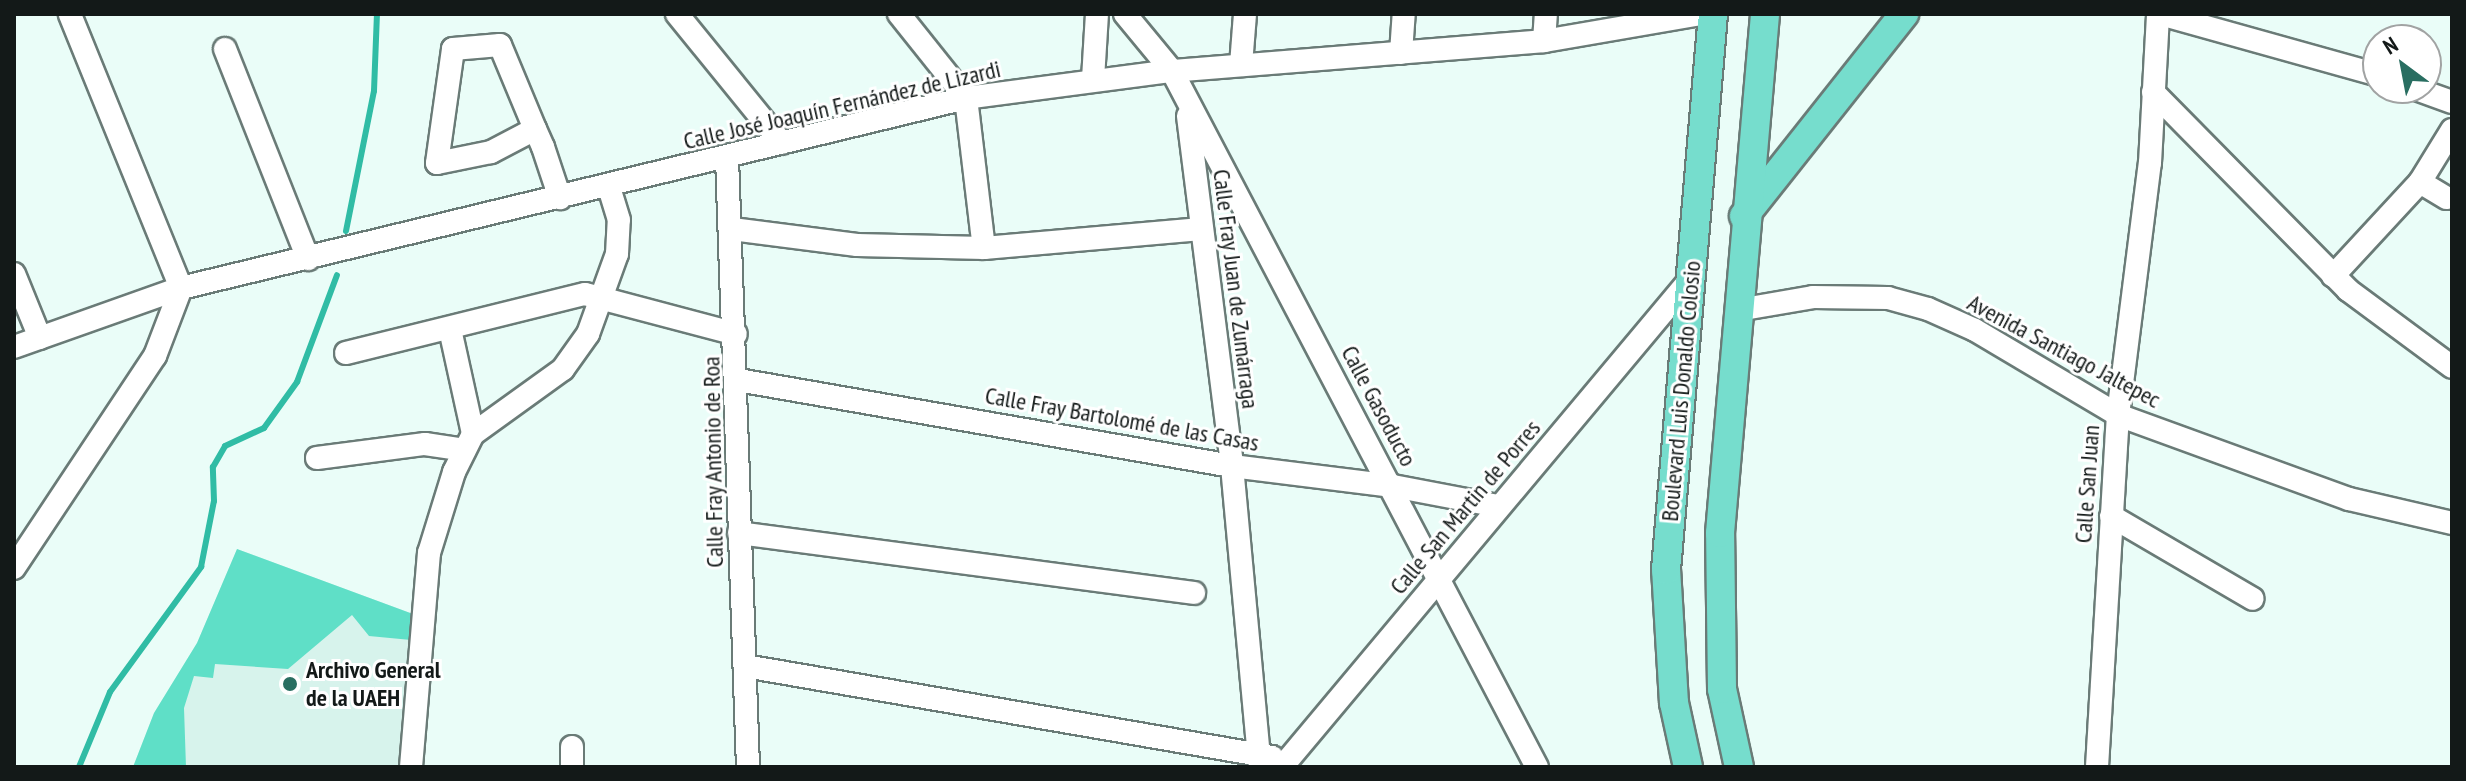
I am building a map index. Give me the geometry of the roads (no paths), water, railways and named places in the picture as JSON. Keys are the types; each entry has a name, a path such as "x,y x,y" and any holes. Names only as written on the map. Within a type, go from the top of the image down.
{"main road":[{"name":"Boulevard Luis Donaldo Colosio","path":"1688,767 1674,703 1666,570 1713,14"},
{"name":"Boulevard Luis Donaldo Colosio","path":"1739,764 1722,689 1718,619 1744,217 1765,14"},
{"path":"1744,217 1904,14"}],"street":[{"path":"14,568 155,356 181,288 70,14"},
{"path":"677,14 782,143"},
{"path":"899,14 966,98 984,248"},
{"path":"1093,79 1097,14"},
{"name":"Calle Gasoducto","path":"1125,14 1172,71 1187,105 1393,486 1537,767"},
{"path":"1241,65 1245,14"},
{"path":"1401,53 1404,14"},
{"path":"1544,41 1546,14"},
{"name":"Calle José Joaquín Fernández de Lizardi","path":"14,347 181,288 609,188 966,98 1172,71 1544,41 1701,14"},
{"path":"2159,14 2362,71"},
{"name":"Calle San Juan","path":"2097,767 2118,415 2150,163 2159,14"},
{"path":"535,129 491,152 437,163 453,49 500,45 535,129 560,198"},
{"path":"225,49 308,259"},
{"path":"2153,92 2333,276 2452,367"},
{"name":"Calle Fray Juan de Zumárraga","path":"1187,105 1232,466 1260,760"},
{"path":"2333,276 2420,182 2452,130"},
{"name":"Calle Fray Antonio de Roa","path":"727,157 738,380 739,533 748,767"},
{"path":"2420,182 2447,198"},
{"path":"317,458 425,444 469,442 563,369 605,296 617,254 619,220 609,188"},
{"path":"732,229 857,245 984,248 1201,229"},
{"path":"14,274 40,338"},
{"name":"Calle San Martin de Porres","path":"1284,764 1689,281"},
{"path":"346,353 585,294 605,296 618,304 736,334"},
{"name":"Avenida Santiago Jaltepec","path":"1738,310 1813,297 1888,298 1928,309 1975,330 2118,415 2349,499 2452,523"},
{"path":"411,767 429,553 469,442 450,329"},
{"name":"Calle Fray Bartolomé de las Casas","path":"738,380 1232,466 1393,486 1498,506"},
{"path":"2111,516 2253,599"},
{"path":"739,533 1194,593"},
{"path":"745,666 1284,764"}],"waterway":[{"path":"346,231 374,91 377,14"},
{"path":"79,767 110,692 201,567 214,501 213,467 225,446 264,428 297,382 337,275"}],"place":[{"name":"Archivo General de la UAEH","path":"290,684"}]}
